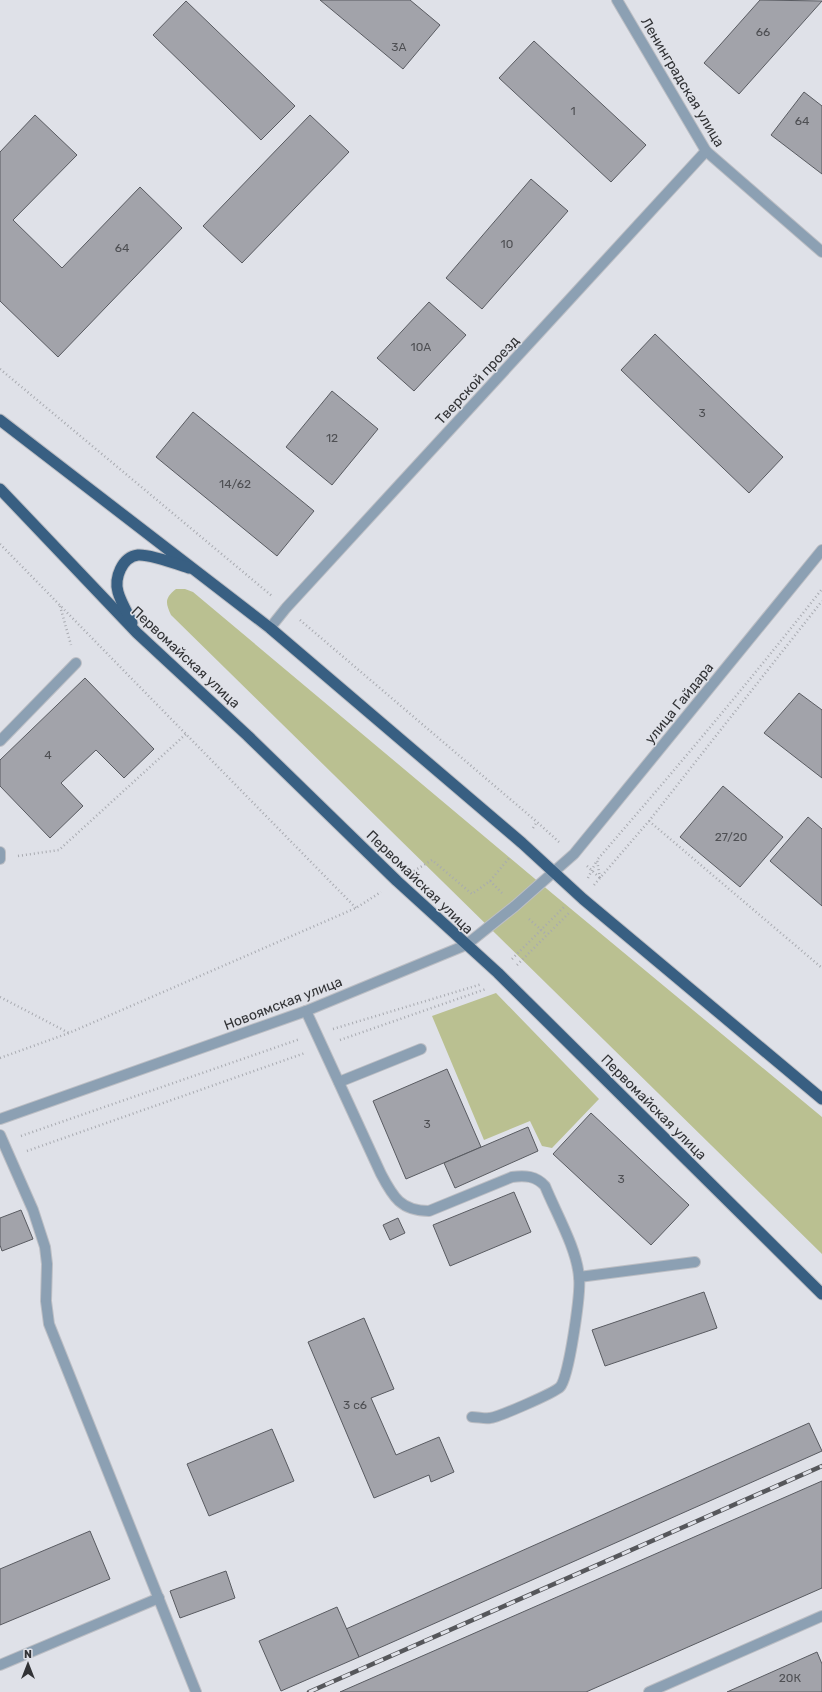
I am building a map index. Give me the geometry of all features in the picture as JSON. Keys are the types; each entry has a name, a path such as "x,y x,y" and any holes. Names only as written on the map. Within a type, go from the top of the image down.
{"highway":[{"path":"1,420 270,628 522,843 583,899 822,1099"},
{"name":"Первомайская улица","path":"0,489 137,632 248,736 397,881 503,978 822,1294"},
{"path":"137,632 117,592 117,576 124,562 137,555 154,558 196,570"}],"street":[{"name":"Ленинградская улица","path":"618,0 706,152 822,252"},
{"name":"Тверской проезд","path":"270,628 286,608 706,152"},
{"name":"улица Гайдара","path":"554,872 574,854 822,550"},
{"path":"0,741 76,663"},
{"name":"Новоямская улица","path":"0,1119 306,1011 466,945 554,872"},
{"path":"306,1011 392,1195 410,1208 418,1211 429,1211 512,1177 521,1176 540,1180 575,1256 579,1277 578,1300 567,1374 561,1386 549,1394 491,1418 472,1417"},
{"path":"339,1082 422,1049"},
{"path":"0,1135 33,1210 45,1246 47,1264 46,1301 49,1324 196,1692"},
{"path":"579,1277 695,1262"},
{"path":"0,1665 159,1598"},
{"path":"649,1692 822,1616"}],"path":[{"path":"0,369 286,608 538,822 600,878"},
{"path":"0,544 356,908"},
{"path":"600,878 597,860 652,797 768,658 822,589"},
{"path":"600,878 649,821 822,601"},
{"path":"60,606 76,663"},
{"path":"0,856 59,850 186,734"},
{"path":"649,821 822,968"},
{"path":"0,1058 69,1033 356,908 432,860 472,894 490,881 538,822"},
{"path":"9,1157 489,988 503,978 583,899"},
{"path":"0,996 69,1033"}],"green space":[{"path":"176,589 185,589 193,592 822,1117 822,1254 171,615 167,600"},
{"path":"496,993 599,1099 552,1148 542,1146 530,1121 484,1140 432,1016"}],"building":[{"path":"320,0 410,0 440,25 403,69"},
{"path":"760,0 822,1 739,94 704,63"},
{"path":"186,1 295,106 261,140 153,35"},
{"path":"534,41 646,145 611,182 499,78"},
{"path":"804,92 822,106 822,174 771,135"},
{"path":"35,115 77,155 13,220 62,268 140,187 182,228 58,357 0,301 0,152"},
{"path":"310,115 349,152 242,263 203,226"},
{"path":"531,179 568,211 482,309 446,278"},
{"path":"429,302 466,335 414,391 377,358"},
{"path":"655,334 783,457 749,493 621,370"},
{"path":"332,391 378,429 332,485 286,447"},
{"path":"193,412 314,511 277,556 156,457"},
{"path":"85,678 154,749 124,778 96,750 61,783 83,806 50,838 0,786 0,760"},
{"path":"799,693 822,710 822,778 764,733"},
{"path":"723,786 783,837 740,887 680,837"},
{"path":"808,817 822,829 822,906 770,861"},
{"path":"447,1069 481,1147 406,1179 373,1101"},
{"path":"591,1113 689,1205 651,1245 553,1154"},
{"path":"528,1127 538,1151 455,1188 444,1163"},
{"path":"514,1192 531,1232 450,1266 433,1225"},
{"path":"21,1210 33,1239 2,1251 0,1245 0,1218"},
{"path":"398,1218 405,1233 390,1240 383,1225"},
{"path":"704,1292 717,1328 605,1366 592,1330"},
{"path":"364,1318 394,1389 371,1398 396,1455 439,1437 454,1472 431,1482 429,1475 374,1498 308,1342"},
{"path":"809,1423 822,1451 359,1657 346,1629"},
{"path":"272,1429 294,1481 209,1516 187,1464"},
{"path":"822,1481 822,1588 586,1692 340,1692"},
{"path":"90,1531 110,1579 0,1625 0,1569"},
{"path":"226,1571 235,1598 180,1618 170,1591"},
{"path":"337,1607 359,1657 281,1691 259,1641"},
{"path":"817,1652 822,1664 822,1692 727,1692"}],"railway":[{"path":"309,1692 822,1466"}]}
